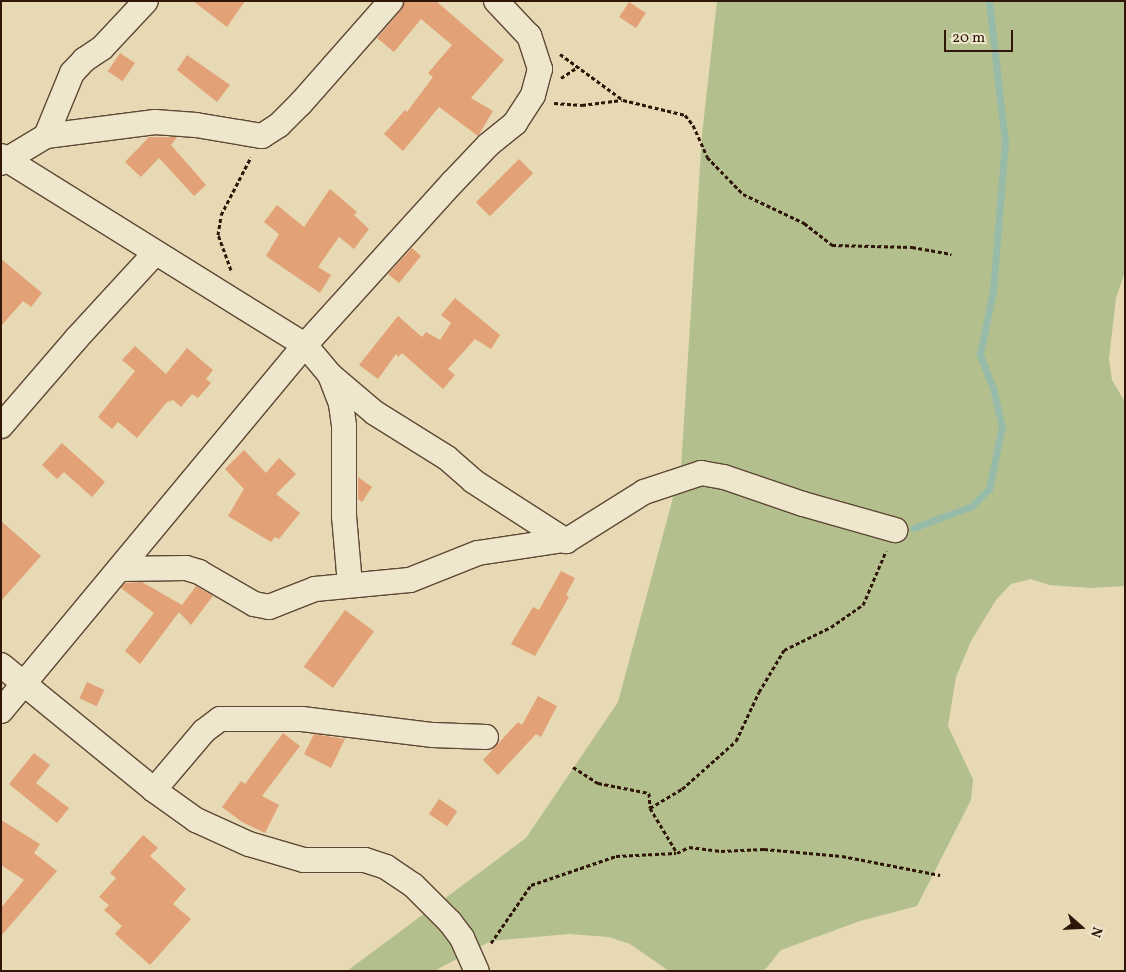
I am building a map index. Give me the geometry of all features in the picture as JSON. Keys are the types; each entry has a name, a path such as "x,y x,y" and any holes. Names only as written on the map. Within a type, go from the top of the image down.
{"street":[{"path":"46,136 72,73 84,60 102,48 146,1"},
{"path":"390,1 301,103 279,125 262,136 196,125 155,122 46,136 3,160 155,254 254,311 305,345 330,375 375,413 447,458 473,481 564,540"},
{"path":"1,711 305,345 452,183 488,145 515,123 533,95 540,69 529,36 496,1"},
{"path":"1,426 76,339 155,254"},
{"path":"330,375 341,404 344,426 344,516 350,585"},
{"path":"119,569 186,568 262,607 314,589 410,580 478,552 569,540 644,492 701,473 724,477 803,504 895,530"},
{"path":"1,665 154,790 196,820 249,844 304,860 365,860 386,867 413,884 450,922 462,938 477,971"},
{"path":"154,790 204,731 220,719 302,719 433,735 486,737"}],"path":[{"path":"529,36 623,100 684,115 693,125 707,157 743,194 804,223 832,245 912,247 951,254"},
{"path":"533,95 551,103 582,105 623,100"},
{"path":"233,273 224,258 218,235 221,215 262,136"},
{"path":"650,808 682,789 736,741 759,692 784,650 831,627 863,605 895,530"},
{"path":"573,767 598,783 649,793 650,808 677,853"},
{"path":"490,951 491,941 530,885 616,856 677,853 689,847 721,851 764,849 842,856 940,875"}],"green space":[{"path":"717,1 1125,1 1125,272 1116,298 1109,359 1112,380 1125,402 1125,586 1091,588 1049,585 1031,579 1011,584 996,600 971,641 956,677 948,726 973,779 971,800 917,906 860,921 781,950 764,971 669,971 630,944 609,937 569,934 491,941 434,971 347,971 526,838 618,702 681,468 702,135"}],"building":[{"path":"193,1 245,1 227,27"},
{"path":"404,1 436,1 504,60 471,98 493,111 478,136 439,107 403,151 384,134 405,110 407,112 433,77 428,73 452,45 421,19 394,52 377,38 401,10"},
{"path":"629,2 646,13 636,28 619,17"},
{"path":"120,53 135,63 123,81 108,71"},
{"path":"187,55 230,85 217,102 177,70"},
{"path":"149,137 177,137 171,145 206,185 194,196 159,158 141,177 125,162"},
{"path":"519,159 533,173 490,216 476,202"},
{"path":"330,189 357,212 354,215 369,229 354,249 339,237 318,267 331,275 320,293 266,256 279,234 264,222 277,205 304,227"},
{"path":"412,248 421,256 399,283 388,274"},
{"path":"1,259 42,293 31,307 23,301 1,326"},
{"path":"455,298 500,335 491,349 475,339 448,369 455,375 443,389 402,353 398,357 396,354 378,379 359,365 398,316 422,337 426,332 440,340 451,323 441,315"},
{"path":"135,346 166,374 187,348 213,370 206,379 211,383 198,398 192,394 181,407 173,400 167,402 137,438 118,422 112,429 98,417 135,371 122,360"},
{"path":"62,443 105,482 92,497 64,472 57,479 42,465"},
{"path":"244,450 266,473 279,458 296,474 276,494 300,513 279,539 275,537 271,542 228,516 244,489 225,469"},
{"path":"358,477 372,487 362,502 358,499"},
{"path":"1,521 41,556 1,601"},
{"path":"561,571 575,578 566,595 569,597 535,656 511,644 533,607 539,610"},
{"path":"142,582 182,605 196,586 213,596 191,625 179,612 140,664 125,651 154,613 121,588 125,583"},
{"path":"345,610 374,631 333,688 304,667"},
{"path":"87,682 104,690 97,706 79,698"},
{"path":"538,696 557,706 541,737 536,734 498,775 483,760 518,722 522,725"},
{"path":"283,733 300,746 262,796 279,805 265,833 242,822 222,807 241,781 245,784"},
{"path":"314,734 345,739 331,768 304,754"},
{"path":"34,753 50,765 36,783 69,808 57,823 9,784"},
{"path":"439,799 457,811 447,826 429,814"},
{"path":"1,820 40,844 34,853 57,871 1,936 1,908 24,880 1,865"},
{"path":"143,835 158,848 150,856 186,889 173,904 191,919 150,965 115,934 122,926 104,910 109,905 99,897 116,878 110,873"}],"waterway":[{"path":"913,528 972,506 989,489 1002,427 994,391 980,354 993,291 1005,142 989,1"}]}
